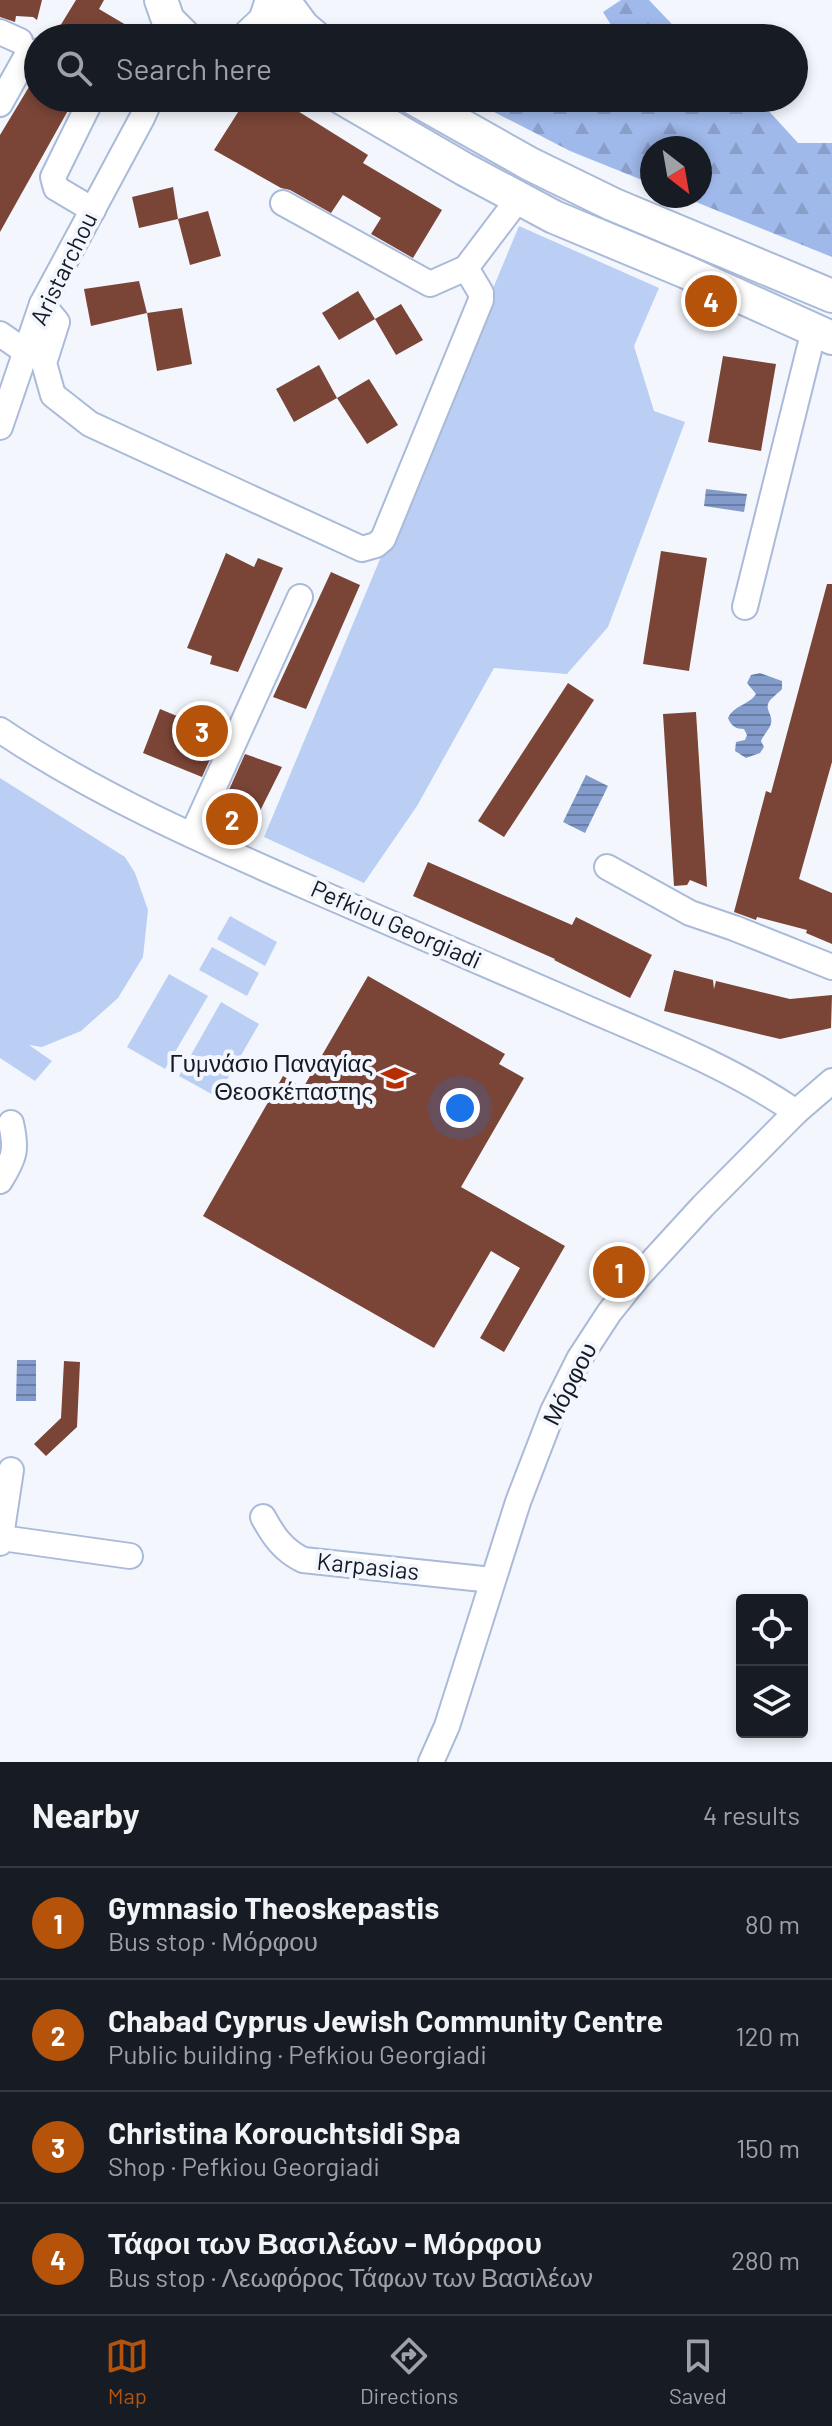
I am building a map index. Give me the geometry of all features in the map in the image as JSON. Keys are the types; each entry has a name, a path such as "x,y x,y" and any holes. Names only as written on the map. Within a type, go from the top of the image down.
{"main road":[{"path":"262,24 272,0"},
{"path":"283,0 301,24"},
{"path":"366,112 554,217 823,334"},
{"path":"438,112 530,164 612,204 832,296"}],"street":[{"path":"0,104 24,61"},
{"path":"85,112 53,177 56,188 93,210"},
{"name":"Aristarchou","path":"0,427 42,304 144,112"},
{"path":"283,203 430,284 466,268 519,198"},
{"path":"42,304 57,322 44,363 53,395 90,424 362,549 376,545 383,539 481,300 481,293 466,268"},
{"path":"0,334 26,352"},
{"path":"745,607 823,334"},
{"path":"192,835 300,597"},
{"name":"Pefkiou Georgiadi","path":"0,730 90,784 192,835 651,1036 757,1087 796,1112"},
{"path":"607,867 690,913 832,967"},
{"name":"Μόρφου","path":"431,1762 447,1726 518,1502 550,1418 579,1359 637,1278 796,1112 832,1081"},
{"path":"0,1181 14,1155 16,1144 11,1123"},
{"path":"11,1470 1,1541 130,1556"},
{"name":"Karpasias","path":"263,1517 274,1537 289,1553 303,1560 492,1580"}],"shaded area":[{"path":"519,226 659,288 634,346 654,411 685,422 608,627 567,674 494,668 417,806 364,883 264,837"},
{"path":"706,489 747,494 744,512 704,506"},
{"path":"760,673 782,681 782,689 768,704 771,721 761,741 764,747 760,753 746,758 735,751 736,742 745,740 747,735 744,729 734,726 728,718 756,694 747,683 751,675"},
{"path":"586,775 608,786 585,833 563,822"},
{"path":"0,778 125,857 135,873 148,910 143,957 118,998 81,1031 42,1047 29,1045 52,1061 35,1081 0,1058"},
{"path":"230,916 277,942 265,966 217,939"},
{"path":"212,947 259,973 247,996 199,970"},
{"path":"169,974 208,996 165,1069 127,1047"},
{"path":"221,1002 259,1024 217,1097 179,1076"},
{"path":"17,1360 36,1360 36,1401 16,1401"}],"green space":[{"path":"621,0 649,0 672,24 610,24 603,12"},
{"path":"494,112 770,112 798,143 832,143 832,257 711,208 712,136 640,136 640,179 570,151"}],"building":[{"path":"0,0 42,0 37,20 16,16 15,22 0,17"},
{"path":"76,0 104,0 99,9 124,24 61,24"},
{"path":"24,95 24,112 67,112 0,232 0,135"},
{"path":"238,112 299,112 368,155 363,163 442,210 413,258 371,234 381,218 343,195 331,213 214,150"},
{"path":"173,187 178,219 139,228 132,197"},
{"path":"208,211 221,256 190,265 178,219"},
{"path":"139,281 147,313 91,326 84,289"},
{"path":"358,291 375,319 339,340 322,313"},
{"path":"401,304 423,340 396,355 375,319"},
{"path":"182,308 192,364 157,371 147,313"},
{"path":"723,356 776,364 761,451 708,442"},
{"path":"319,365 337,398 294,422 276,389"},
{"path":"369,379 398,425 367,444 337,398"},
{"path":"661,551 707,558 689,671 643,664"},
{"path":"226,553 254,567 258,558 283,568 238,672 210,664 212,656 187,648"},
{"path":"331,572 360,585 306,709 273,697"},
{"path":"827,584 832,584 832,762 799,879 832,893 832,944 806,933 807,930 757,917 756,920 734,912 766,791 771,793"},
{"path":"568,683 594,700 504,837 478,821"},
{"path":"160,709 218,733 214,743 217,744 202,777 143,753"},
{"path":"696,712 707,887 690,880 687,885 674,886 663,714"},
{"path":"245,754 282,767 254,823 220,810"},
{"path":"428,862 572,925 576,917 652,955 630,998 555,959 413,896"},
{"path":"674,970 713,980 714,989 716,981 790,999 832,995 831,1028 780,1039 664,1011"},
{"path":"368,976 505,1054 499,1064 524,1078 461,1187 565,1246 504,1352 480,1338 520,1268 491,1251 434,1348 203,1216 283,1076 303,1088"},
{"path":"64,1361 80,1362 77,1427 46,1456 34,1444 61,1418"}],"place":[{"name":"Τάφοι των Βασιλέων - Μόρφου","path":"711,301"},
{"name":"Christina Korouchtsidi Spa","path":"202,731"},
{"name":"Chabad Cyprus Jewish Community Centre","path":"232,819"},
{"name":"Γυμνάσιο Παναγίας Θεοσκέπαστης","path":"395,1078"},
{"name":"Gymnasio Theoskepastis","path":"619,1272"}]}
